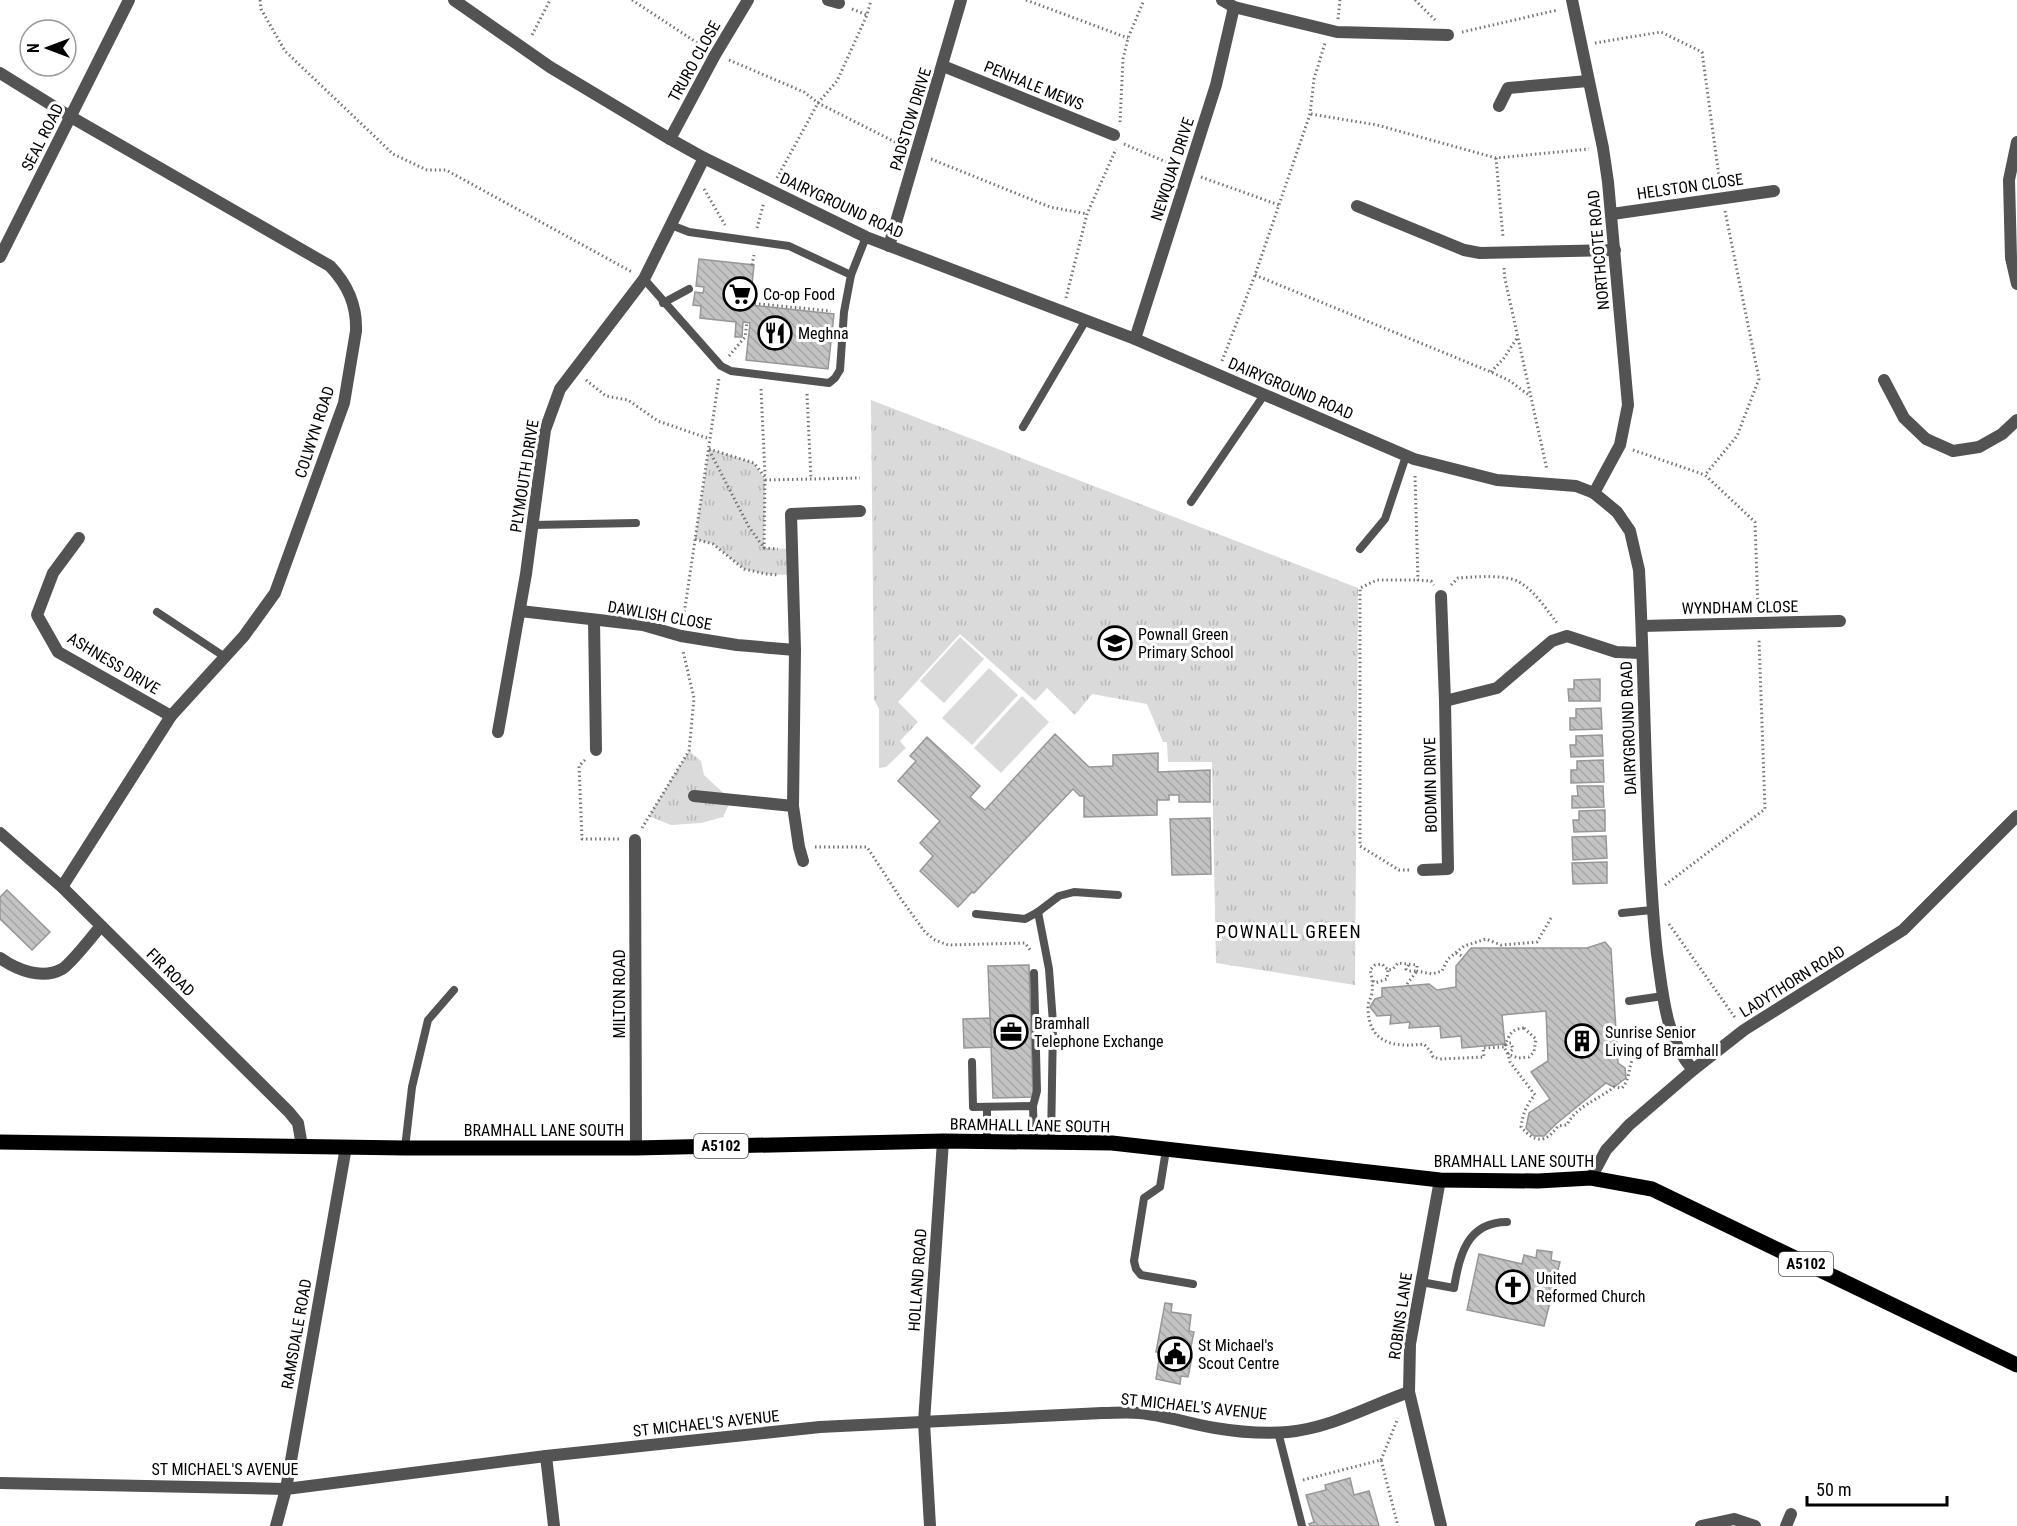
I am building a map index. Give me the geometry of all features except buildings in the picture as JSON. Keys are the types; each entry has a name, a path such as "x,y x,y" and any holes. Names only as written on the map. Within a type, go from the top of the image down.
{"main road":[{"name":"BRAMHALL LANE SOUTH","path":"0,1142 405,1148 636,1148 943,1141 1112,1143 1440,1180 1538,1181 1591,1178 1652,1189 2017,1365"}],"street":[{"name":"SEAL ROAD","path":"0,257 129,0"},
{"name":"DAIRYGROUND ROAD","path":"454,0 524,50 670,139 866,237 1135,339 1410,458 1497,480 1575,486 1594,493 1617,512 1630,531 1639,570 1650,896 1663,996 1672,1035 1693,1070"},
{"name":"TRURO CLOSE","path":"670,139 715,55 748,0"},
{"name":"PADSTOW DRIVE","path":"889,246 961,0"},
{"path":"1222,0 1234,7 1337,32 1448,35"},
{"name":"NORTHCOTE ROAD","path":"1573,3 1603,148 1612,214 1628,405 1620,445 1594,493"},
{"name":"NEWQUAY DRIVE","path":"1135,339 1216,85 1234,7"},
{"name":"PENHALE MEWS","path":"943,66 1116,138"},
{"name":"COLWYN ROAD","path":"0,73 71,117 330,266 339,275 352,297 357,319 344,403 275,594 244,636 171,716 62,887"},
{"path":"1499,106 1508,88 1588,81"},
{"path":"2017,142 2009,180 2011,258 2017,284"},
{"name":"PLYMOUTH DRIVE","path":"498,732 520,611 545,430 561,389 644,279 704,158"},
{"name":"HELSTON CLOSE","path":"1612,214 1774,191"},
{"path":"1357,206 1464,250 1480,253 1615,250"},
{"path":"1884,380 1904,418 1926,439 1953,451 1979,447 2002,434 2017,420"},
{"path":"803,861 793,806 795,650 791,514 860,512"},
{"name":"ASHNESS DRIVE","path":"79,538 53,573 37,615 58,652 171,716"},
{"name":"BODMIN DRIVE","path":"1423,870 1448,869 1445,700 1440,596"},
{"name":"DAWLISH CLOSE","path":"520,611 643,625 681,636 737,645 795,650"},
{"path":"594,620 596,750"},
{"name":"WYNDHAM CLOSE","path":"1642,626 1840,621"},
{"path":"1445,700 1497,688 1552,641 1567,636 1616,652 1641,653"},
{"path":"694,796 793,806"},
{"name":"LADYTHORN ROAD","path":"1591,1178 1606,1150 1629,1125 1693,1070 1744,1030 1903,930 2017,816"},
{"name":"FIR ROAD","path":"0,833 62,887 289,1112 298,1123 302,1146"},
{"name":"MILTON ROAD","path":"635,840 636,1148"},
{"path":"0,958 12,966 42,975 63,968 101,926"},
{"name":"HOLLAND ROAD","path":"930,1526 924,1422 943,1141"},
{"name":"RAMSDALE ROAD","path":"276,1526 286,1489 346,1147"},
{"name":"ROBINS LANE","path":"1440,1180 1410,1344 1409,1392 1441,1526"},
{"name":"ST MICHAEL'S AVENUE","path":"0,1483 286,1489 546,1456 820,1427 1137,1413 1169,1417 1214,1428 1278,1432 1308,1429 1338,1420 1409,1392"},
{"path":"546,1456 554,1526"},
{"path":"1701,1526 1734,1519 1755,1526"}],"lane":[{"path":"671,225 689,232 789,246 851,275"},
{"path":"644,279 721,366 731,371 829,383 836,378 840,370 844,312 851,275 866,237"},
{"path":"663,303 689,289"},
{"path":"1023,427 1086,320"},
{"path":"1191,502 1264,395"},
{"path":"1360,549 1385,519 1410,458"},
{"path":"532,525 636,523"},
{"path":"157,612 225,657"},
{"path":"976,914 1025,919 1059,897 1074,892 1118,895"},
{"path":"1622,913 1652,910"},
{"path":"1038,912 1049,969 1053,1023 1051,1143"},
{"path":"1034,973 1037,1091 1033,1106 1034,1142"},
{"path":"405,1148 412,1086 428,1020 454,990"},
{"path":"1629,1001 1663,996"},
{"path":"972,1062 973,1107 1033,1106"},
{"path":"987,1107 987,1142"},
{"path":"1166,1150 1160,1187 1144,1198 1134,1261 1141,1275 1193,1284"},
{"path":"1421,1282 1454,1288 1457,1267 1469,1241 1488,1223 1507,1222"},
{"path":"1278,1432 1302,1526"}],"path":[{"path":"260,0 261,9 285,51 393,154 427,170 446,170 644,279"},
{"path":"524,50 550,0"},
{"path":"756,242 759,217 770,189 818,104 837,81 867,15 871,0"},
{"path":"1026,0 1128,38"},
{"path":"1063,312 1087,214 1116,138 1123,59 1128,38 1144,0"},
{"path":"1415,0 1448,35 1573,3"},
{"path":"1217,374 1255,275 1310,114 1314,79 1328,30"},
{"path":"1581,45 1661,32 1702,52 1722,199 1759,379 1737,436 1705,474"},
{"path":"818,104 917,153 1050,207 1087,214"},
{"path":"1310,114 1377,125 1496,158 1603,148"},
{"path":"1116,138 1188,172 1279,205"},
{"path":"1496,158 1505,279 1550,483"},
{"path":"696,174 733,238"},
{"path":"1255,275 1491,372 1510,381 1531,398"},
{"path":"750,303 844,312"},
{"path":"596,750 579,766 582,838 635,840 689,751 694,698 681,636 721,366 745,338 747,322"},
{"path":"1491,372 1518,337"},
{"path":"574,371 606,396 628,400 658,421 710,439"},
{"path":"761,375 765,479 764,548"},
{"path":"807,380 812,479"},
{"path":"1620,445 1705,474 1755,522 1765,809 1650,896 1744,1030"},
{"path":"709,449 754,463 765,479"},
{"path":"709,449 749,526 764,548"},
{"path":"1410,458 1418,580"},
{"path":"765,479 860,478"},
{"path":"695,539 713,544 744,569 766,574 792,575"},
{"path":"764,548 792,549"},
{"path":"1423,870 1399,870 1360,846 1360,588 1377,580 1431,581 1440,596 1458,578 1490,576 1518,581 1537,597 1567,636"},
{"path":"799,847 867,847 925,932 936,940 948,945 1025,943 1032,951"},
{"path":"1410,963 1406,969 1408,971 1432,974 1442,971 1448,959 1464,946 1486,939 1501,945 1538,942 1551,918"},
{"path":"1456,953 1464,957"},
{"path":"1388,970 1393,969 1398,963 1417,964 1416,971 1407,984"},
{"path":"1388,970 1382,964 1375,964 1370,970 1372,980 1372,993 1368,1004 1370,1020 1375,1034 1383,1041 1411,1046 1424,1044 1433,1057 1440,1059 1484,1057 1483,1048 1504,1047 1508,1042 1513,1045 1514,1049 1508,1054"},
{"path":"1372,980 1375,983 1387,980 1388,970"},
{"path":"1504,1047 1510,1034 1516,1029 1524,1028 1536,1039 1534,1052 1529,1057 1518,1058 1508,1054"},
{"path":"1504,1047 1510,1062 1535,1095 1522,1114 1521,1127 1530,1137 1539,1140 1550,1137 1558,1126 1567,1125 1571,1116 1614,1087 1622,1088 1628,1081 1628,1069 1634,1058"},
{"path":"1398,1526 1381,1460 1409,1392"},
{"path":"1302,1480 1381,1460"}],"green space":[{"name":"Pownall Green Primary School","path":"871,400 1358,588 1355,985 1216,963 1212,762 1168,762 1167,742 1163,742 1147,704 1092,694 1075,715 1047,688 1035,701 960,634 898,702 918,722 900,741 906,748 886,767 879,768 879,709 874,699"},
{"path":"709,449 754,463 765,480 764,548 791,549 792,575 766,574 744,569 713,544 695,539"},
{"path":"960,637 984,659 944,703 920,681"},
{"path":"989,668 1018,695 972,745 942,718"},
{"path":"1022,696 1049,722 1001,773 974,748"},
{"path":"689,751 701,761 704,775 731,800 723,817 701,823 671,825 649,816"}],"place":[{"name":"Co-op Food","path":"740,294"},
{"name":"Meghna","path":"775,333"},
{"name":"Pownall Green Primary School","path":"1115,643"},
{"name":"Bramhall Telephone Exchange","path":"1011,1032"},
{"name":"Sunrise Senior Living of Bramhall","path":"1582,1041"},
{"name":"United Reformed Church","path":"1513,1287"},
{"name":"St Michael's Scout Centre","path":"1175,1354"}],"district":[{"name":"POWNALL GREEN","path":"1289,932"}]}
